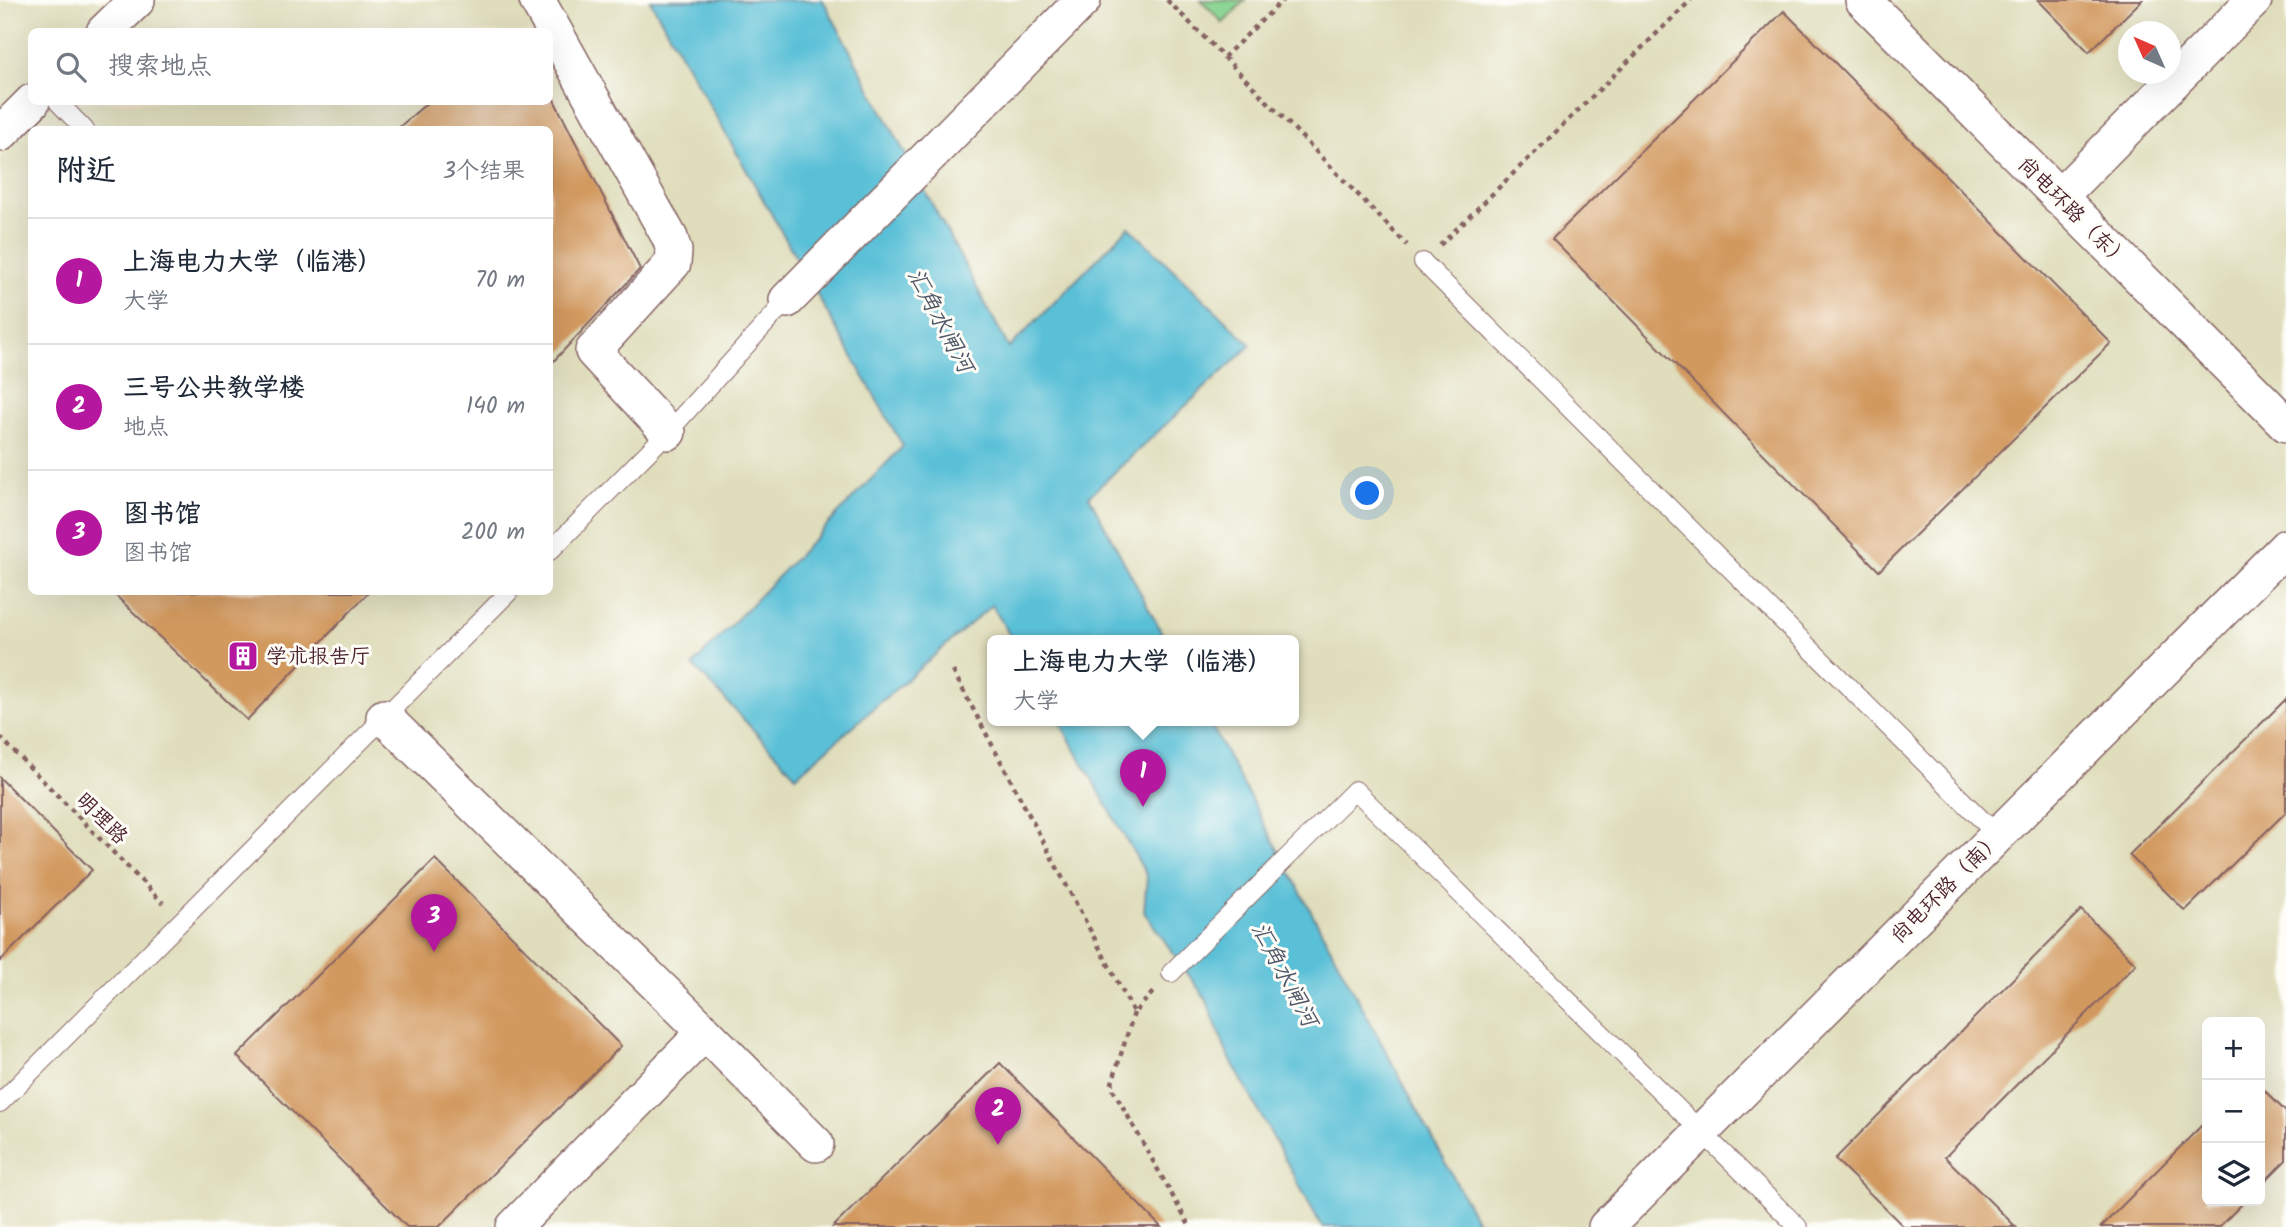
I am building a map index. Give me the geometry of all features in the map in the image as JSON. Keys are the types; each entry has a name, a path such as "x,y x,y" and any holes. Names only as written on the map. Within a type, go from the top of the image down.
{"street":[{"path":"108,28 137,0"},
{"path":"537,0 553,28"},
{"path":"786,300 1083,0"},
{"name":"尚电环路（东）","path":"1863,0 2286,424"},
{"path":"2059,197 2254,0"},
{"path":"553,29 670,238 674,251 673,263 593,351 668,432"},
{"path":"0,134 29,105"},
{"name":"尚电环路（南）","path":"1606,1227 2286,547"},
{"path":"384,718 816,1144"},
{"path":"514,1227 705,1032"}],"lane":[{"path":"61,105 81,126"},
{"path":"1423,262 1998,836"},
{"path":"553,548 668,432 786,300"},
{"path":"0,1102 506,595"},
{"path":"1171,973 1355,790 1798,1227"}],"path":[{"path":"1167,0 1423,262 1691,0"},
{"path":"1224,57 1283,0"},
{"path":"953,671 1134,1013"},
{"name":"明理路","path":"0,737 181,921"},
{"path":"1171,973 1134,1013 1111,1086 1190,1227"}],"shaded area":[{"path":"0,0 2286,0 2286,1227 0,1227"}],"green space":[{"path":"1201,0 1245,0 1223,23"}],"water":[{"name":"汇角水闸河","path":"650,0 823,0 1009,348 1129,227 1251,345 1089,496 1163,635 1010,635 992,605 796,776 693,665 903,446"},
{"name":"汇角水闸河","path":"1062,726 1212,726 1480,1227 1322,1227 1227,1053 1206,999 1144,912 1147,876"}],"building":[{"path":"2038,0 2142,0 2118,21 2089,52"},
{"path":"1784,11 2111,343 1879,571 1552,239"},
{"path":"553,98 640,269 553,362 553,126 401,126 425,105 553,105"},
{"name":"学术报告厅","path":"115,595 366,595 247,720"},
{"path":"2286,699 2286,812 2185,911 2129,855"},
{"path":"0,778 92,870 0,961"},
{"path":"435,859 621,1046 439,1227 407,1227 237,1056"},
{"path":"2081,910 2136,964 1945,1157 2016,1227 1904,1227 1835,1159"},
{"path":"1000,1063 1161,1227 833,1227"},
{"path":"2265,1091 2286,1112 2286,1160 2265,1181"},
{"path":"2202,1125 2202,1206 2240,1206 2219,1227 2101,1227"}],"place":[{"name":"学术报告厅","path":"243,656"},
{"name":"上海电力大学（临港）","path":"1143,807"},
{"name":"图书馆","path":"434,952"},
{"name":"三号公共教学楼","path":"998,1145"}]}
